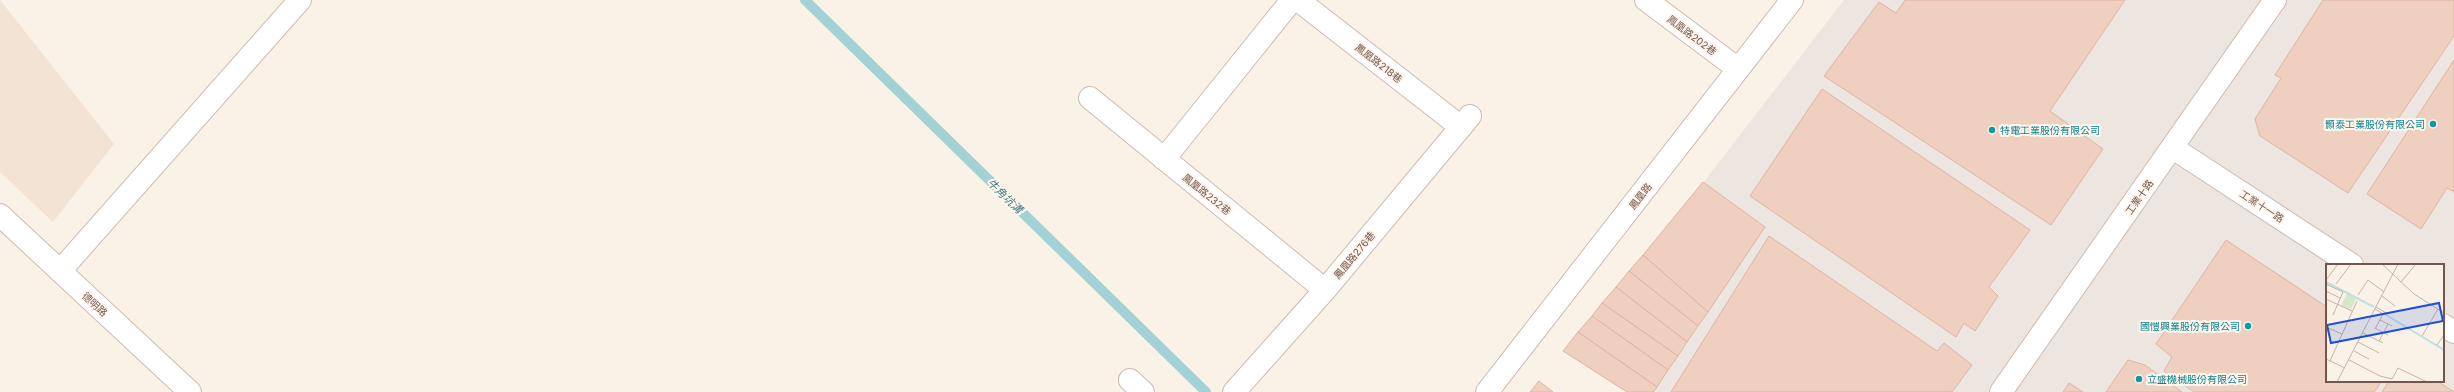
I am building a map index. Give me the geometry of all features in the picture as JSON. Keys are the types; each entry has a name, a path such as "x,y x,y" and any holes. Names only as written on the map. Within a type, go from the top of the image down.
{"street":[{"path":"60,271 300,0"},
{"path":"1164,159 1292,0"},
{"name":"鳳凰路218巷","path":"1298,0 1466,121"},
{"name":"鳳凰路202巷","path":"1646,0 1738,69"},
{"name":"鳳凰路","path":"1488,392 1792,0"},
{"name":"工業十路","path":"2001,392 2275,0"},
{"name":"鳳凰路232巷","path":"1090,98 1325,290"},
{"name":"鳳凰路276巷","path":"1234,392 1325,290 1466,121"},
{"name":"工業十一路","path":"2173,148 2350,264"},
{"name":"德明路","path":"0,215 190,392"},
{"path":"2444,326 2454,332"}],"shaded area":[{"path":"0,0 114,144 53,222 0,172"},
{"path":"1844,0 2454,0 2454,392 1648,392 1761,224 1703,183"}],"building":[{"name":"特電工業股份有限公司","path":"1905,0 2125,0 2050,111 2103,149 2051,225 1824,76 1879,2 1896,13"},
{"path":"2323,0 2454,0 2454,36 2348,193 2260,136 2255,119 2281,78 2275,75"},
{"name":"顥泰工業股份有限公司","path":"2454,60 2454,192 2447,188 2421,229 2367,194"},
{"path":"1822,89 2030,230 1989,287 1998,296 1975,331 1964,323 1956,337 1750,196"},
{"path":"1703,182 1765,227 1708,312 1643,255"},
{"path":"1769,236 1937,351 1944,343 1972,365 1952,392 1671,392"},
{"name":"國愷興業股份有限公司","path":"2226,240 2326,306 2326,382 2381,382 2374,392 2194,392 2164,371 2172,357 2156,344"},
{"path":"1643,255 1708,312 1698,326 1629,271"},
{"path":"1629,271 1698,326 1687,342 1616,287"},
{"path":"1616,287 1687,342 1678,356 1602,303"},
{"path":"1602,303 1678,356 1668,370 1592,316"},
{"path":"1592,316 1668,370 1657,387 1578,332"},
{"path":"1578,332 1657,387 1653,392 1627,392 1563,351"},
{"name":"立盛機械股份有限公司","path":"2128,360 2145,365 2182,392 2106,392"},
{"path":"1539,381 1553,392 1530,392"},
{"path":"2388,382 2439,382 2454,392 2382,392"},
{"path":"2069,383 2083,392 2063,392"}],"waterway":[{"name":"牛角坑溝","path":"805,0 1206,392"}],"place":[{"name":"顥泰工業股份有限公司","path":"2433,124"},
{"name":"特電工業股份有限公司","path":"1992,130"},
{"name":"國愷興業股份有限公司","path":"2248,326"},
{"name":"立盛機械股份有限公司","path":"2139,379"}]}
